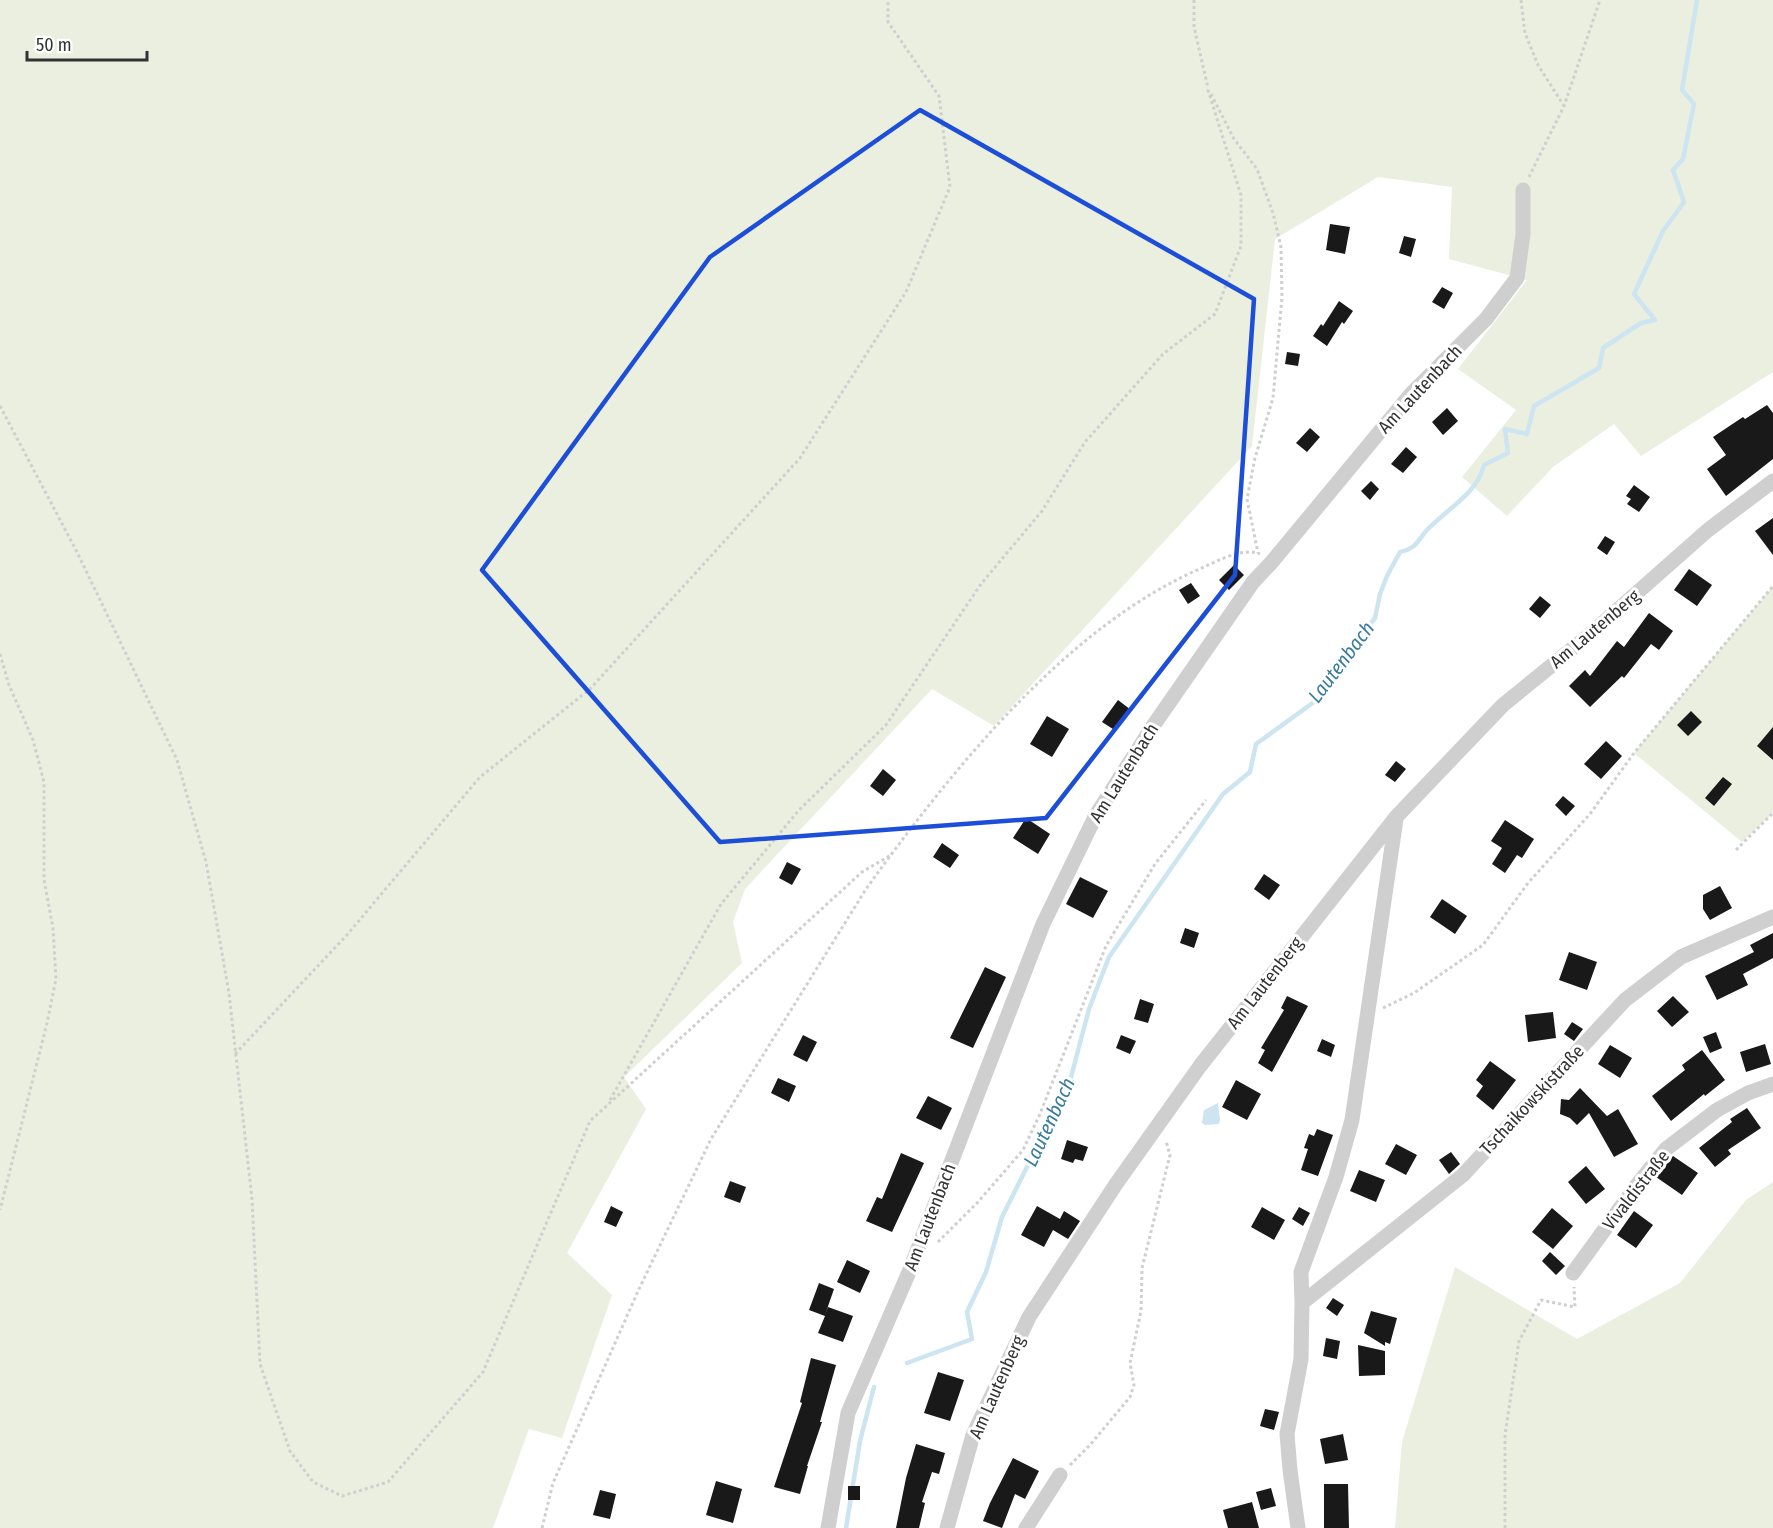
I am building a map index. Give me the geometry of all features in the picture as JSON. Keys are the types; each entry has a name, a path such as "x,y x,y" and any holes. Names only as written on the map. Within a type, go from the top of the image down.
{"street":[{"name":"Am Lautenbach","path":"828,1528 848,1413 909,1272 1043,924 1096,815 1153,726 1253,582 1411,394 1486,319 1517,278 1523,234 1522,190"},
{"name":"Am Lautenberg","path":"947,1528 973,1435 1029,1317 1116,1184 1200,1066 1396,816 1503,705 1588,636 1708,530 1773,481"},
{"path":"1298,1528 1287,1434 1300,1359 1302,1303 1300,1272 1336,1177 1352,1120 1396,816"},
{"name":"Tschaikowskistraße","path":"1302,1303 1463,1175 1625,1000 1682,957 1773,917"},
{"name":"Vivaldistraße","path":"1573,1273 1666,1149 1717,1110 1748,1093 1773,1084"},
{"path":"1026,1528 1060,1475"}],"path":[{"path":"235,1054 346,936 480,777 590,689 800,458 906,292 950,187 939,96 888,22 888,0"},
{"path":"608,1104 721,904 799,810 886,725 981,584 1042,511 1085,442 1163,354 1215,314 1241,246 1241,195 1207,87 1194,27 1194,0"},
{"path":"1521,0 1525,33 1538,65 1564,106"},
{"path":"1522,190 1564,106 1600,0"},
{"path":"1207,87 1234,139 1257,169 1273,213 1281,247 1282,297 1273,398 1255,458 1247,499 1258,553"},
{"path":"0,406 77,552 177,760 206,861 229,993 252,1199 260,1364 291,1451 314,1482 342,1496 388,1482 483,1372 590,1121 862,872 891,855"},
{"path":"542,1528 553,1483 639,1289 711,1139 866,889 891,855 970,756 1027,693 1117,616 1190,572 1223,559 1250,552 1258,553 1271,563"},
{"path":"1367,1015 1414,993 1483,945 1528,883 1590,814 1634,753 1773,586"},
{"path":"0,654 9,685 33,740 44,782 44,880 53,928 56,979 0,1210"},
{"path":"932,1248 978,1202 1023,1150 1040,1114 1106,946 1155,864 1206,800"},
{"path":"1736,850 1773,813"},
{"path":"1060,1475 1090,1446 1130,1397 1134,1385 1130,1363 1141,1311 1142,1268 1170,1155 1160,1122"},
{"path":"1505,1528 1505,1435 1519,1341 1541,1300 1575,1307 1573,1273"}],"highlighted area":[{"path":"920,110 1254,299 1235,575 1046,818 720,842 482,570 710,257"}],"shaded area":[{"path":"0,0 1773,0 1773,372 1641,456 1614,424 1553,467 1507,516 1462,477 1516,410 1458,369 1527,280 1449,259 1452,187 1378,177 1275,239 1252,446 994,726 932,689 745,889 733,922 742,963 624,1077 646,1109 567,1253 612,1295 562,1438 529,1429 493,1528 0,1528"},
{"path":"1773,586 1773,813 1742,842 1634,753"},
{"path":"1773,1182 1773,1528 1395,1528 1402,1442 1455,1267 1577,1339 1680,1283 1746,1200"}],"water":[{"path":"1218,1103 1219,1124 1205,1125 1202,1123 1204,1110"}],"building":[{"path":"1330,224 1350,227 1345,254 1326,250"},
{"path":"1404,236 1416,239 1411,257 1399,253"},
{"path":"1442,287 1453,293 1444,309 1432,302"},
{"path":"1339,301 1353,311 1344,324 1342,322 1327,346 1313,336 1321,324 1323,326"},
{"path":"1287,352 1300,354 1298,366 1285,364"},
{"path":"1767,405 1773,413 1773,459 1726,496 1707,469 1726,455 1713,437 1743,417 1745,419"},
{"path":"1447,408 1458,421 1443,435 1432,422"},
{"path":"1310,428 1320,437 1307,452 1296,443"},
{"path":"1406,447 1417,457 1403,473 1391,464"},
{"path":"1371,481 1379,489 1370,500 1361,491"},
{"path":"1634,485 1650,497 1639,512 1627,504 1631,499 1626,496"},
{"path":"1773,518 1773,555 1755,531"},
{"path":"1605,536 1615,542 1607,555 1597,548"},
{"path":"1234,565 1244,575 1229,590 1219,580"},
{"path":"1689,569 1712,585 1697,606 1674,590"},
{"path":"1191,583 1200,596 1188,604 1179,590"},
{"path":"1540,596 1551,605 1540,618 1529,609"},
{"path":"1649,613 1673,631 1659,650 1651,644 1624,678 1622,676 1590,707 1569,686 1585,670 1590,676 1617,641 1624,647"},
{"path":"1118,700 1131,710 1116,731 1102,722"},
{"path":"1691,711 1702,722 1688,736 1677,725"},
{"path":"1047,716 1069,729 1052,757 1030,744"},
{"path":"1773,727 1773,760 1757,746"},
{"path":"1606,741 1622,756 1601,779 1584,764"},
{"path":"1396,761 1406,769 1395,782 1385,775"},
{"path":"883,769 896,780 883,796 870,786"},
{"path":"1723,777 1732,784 1714,806 1705,798"},
{"path":"1563,796 1575,806 1566,816 1555,805"},
{"path":"1026,818 1050,834 1038,854 1013,838"},
{"path":"1505,820 1534,839 1522,858 1517,855 1505,873 1492,864 1502,848 1491,841"},
{"path":"942,843 959,855 950,868 933,857"},
{"path":"787,862 801,869 792,885 779,878"},
{"path":"1264,874 1280,885 1269,900 1254,889"},
{"path":"1080,877 1108,891 1093,918 1066,904"},
{"path":"1720,886 1732,908 1710,920 1703,909 1703,895"},
{"path":"1442,899 1467,916 1455,934 1430,917"},
{"path":"1185,928 1199,933 1194,948 1180,943"},
{"path":"1773,933 1773,958 1743,974 1748,985 1717,1000 1705,976 1754,952 1750,945"},
{"path":"1569,952 1597,962 1587,990 1559,980"},
{"path":"985,967 1006,977 973,1048 950,1038"},
{"path":"1287,996 1308,1006 1272,1072 1258,1063 1265,1050 1261,1048 1284,1010 1281,1008"},
{"path":"1673,996 1689,1012 1672,1027 1657,1011"},
{"path":"1140,999 1154,1004 1148,1023 1134,1019"},
{"path":"1553,1012 1556,1038 1528,1042 1525,1015"},
{"path":"1572,1022 1583,1029 1574,1041 1564,1034"},
{"path":"1716,1032 1722,1048 1710,1053 1703,1037"},
{"path":"803,1035 817,1042 807,1062 793,1055"},
{"path":"1121,1035 1136,1041 1130,1054 1116,1048"},
{"path":"1322,1039 1335,1045 1331,1057 1317,1051"},
{"path":"1765,1044 1771,1064 1746,1072 1740,1052"},
{"path":"1610,1045 1632,1058 1620,1078 1598,1064"},
{"path":"1702,1050 1725,1080 1671,1121 1652,1096 1685,1070 1682,1065"},
{"path":"1490,1061 1516,1080 1493,1110 1476,1096 1483,1086 1476,1080"},
{"path":"778,1078 796,1086 789,1102 771,1093"},
{"path":"1236,1080 1261,1094 1247,1120 1222,1107"},
{"path":"1580,1088 1607,1116 1618,1109 1638,1144 1614,1157 1589,1113 1577,1125 1570,1118 1560,1114 1561,1099 1569,1100"},
{"path":"928,1096 952,1108 941,1130 916,1118"},
{"path":"1747,1108 1761,1128 1728,1150 1731,1154 1715,1167 1699,1148 1732,1122 1730,1119"},
{"path":"1317,1129 1333,1135 1318,1176 1301,1170 1308,1149 1304,1148 1309,1134 1314,1136"},
{"path":"1067,1140 1088,1147 1083,1161 1075,1159 1073,1163 1061,1159"},
{"path":"1396,1144 1417,1155 1406,1175 1385,1164"},
{"path":"1451,1152 1460,1164 1449,1174 1439,1160"},
{"path":"901,1153 924,1163 892,1232 866,1221 877,1197 882,1199"},
{"path":"1673,1156 1698,1173 1682,1195 1656,1177"},
{"path":"1586,1166 1605,1189 1586,1204 1568,1182"},
{"path":"1359,1170 1385,1180 1376,1202 1350,1191"},
{"path":"730,1181 746,1187 740,1203 724,1197"},
{"path":"611,1206 623,1212 616,1227 604,1222"},
{"path":"1037,1206 1060,1219 1064,1211 1080,1221 1068,1239 1053,1230 1044,1247 1021,1235"},
{"path":"1262,1207 1285,1220 1274,1240 1251,1227"},
{"path":"1299,1207 1310,1213 1303,1226 1292,1219"},
{"path":"1552,1208 1573,1226 1553,1249 1532,1232"},
{"path":"1634,1211 1653,1225 1636,1248 1617,1235"},
{"path":"1550,1252 1565,1266 1556,1275 1542,1261"},
{"path":"847,1260 870,1271 860,1293 837,1282"},
{"path":"819,1283 834,1289 825,1315 828,1307 853,1316 843,1342 818,1333 825,1316 809,1310"},
{"path":"1333,1298 1344,1305 1337,1316 1326,1308"},
{"path":"1371,1311 1397,1318 1390,1344 1385,1342 1385,1346 1364,1333"},
{"path":"1326,1338 1340,1341 1337,1359 1323,1356"},
{"path":"1358,1345 1385,1351 1385,1375 1359,1376"},
{"path":"811,1358 836,1365 820,1422 822,1422 800,1494 774,1487 802,1403 800,1402"},
{"path":"938,1372 964,1380 950,1421 924,1413"},
{"path":"1265,1409 1279,1412 1274,1430 1260,1426"},
{"path":"1343,1434 1348,1460 1325,1464 1320,1439"},
{"path":"916,1444 945,1453 939,1474 932,1472 922,1502 925,1503 919,1528 896,1528 906,1478"},
{"path":"1013,1458 1039,1471 1025,1499 1015,1494 1002,1528 983,1521"},
{"path":"716,1481 742,1489 733,1523 706,1515"},
{"path":"1324,1484 1348,1484 1349,1528 1324,1528"},
{"path":"848,1486 860,1486 860,1500 848,1500"},
{"path":"1271,1488 1276,1506 1261,1510 1256,1492"},
{"path":"600,1490 616,1494 610,1519 593,1515"},
{"path":"1252,1502 1259,1528 1228,1528 1223,1510"}],"waterway":[{"name":"Lautenbach","path":"907,1363 972,1339 967,1312 986,1272 1002,1217 1070,1081 1089,1009 1109,957 1223,794 1250,772 1256,744 1314,702 1324,682 1375,618 1380,594 1400,552 1414,546 1436,521 1461,500 1475,484 1484,465 1508,453 1505,429 1527,434 1534,406 1599,368 1603,348 1641,323 1655,320 1634,294 1663,231 1684,202 1673,170 1683,159 1694,104 1682,90 1697,0"},
{"name":"Lautenbach","path":"846,1528 860,1441 874,1387"}]}
